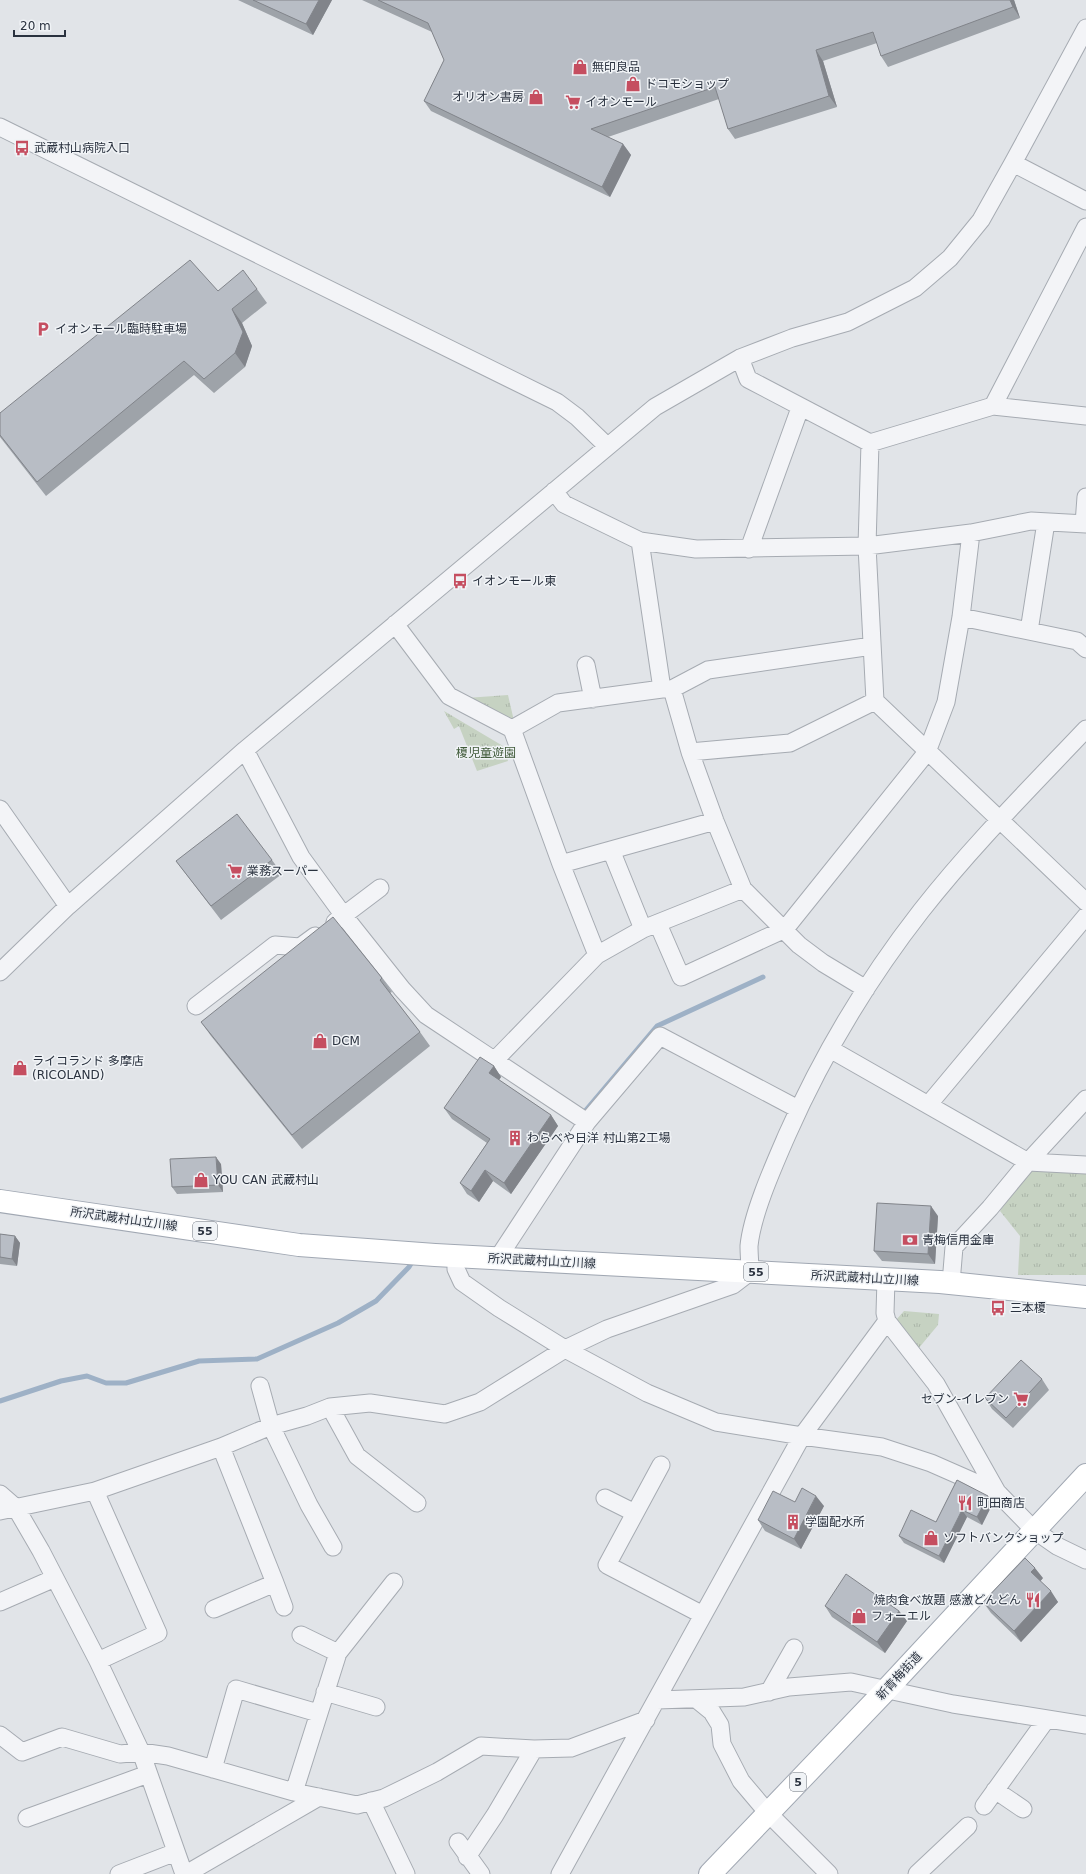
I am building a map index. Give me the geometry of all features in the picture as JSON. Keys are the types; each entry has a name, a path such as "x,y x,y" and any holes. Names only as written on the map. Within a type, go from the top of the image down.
{"main road":[{"name":"所沢武蔵村山立川線","path":"0,1201 299,1244 418,1254 951,1283 1086,1297"},
{"name":"新青梅街道","path":"710,1874 886,1690 1086,1475"}],"street":[{"path":"0,972 68,906 245,750 655,407 740,358 792,338 848,322 915,288 950,258 981,220 1014,163 1086,28"},
{"path":"0,128 557,402 577,417 607,446"},
{"path":"1014,163 1086,201"},
{"path":"993,406 1086,226"},
{"path":"740,358 748,379 800,408 870,443 993,406 1086,416"},
{"path":"749,549 800,408"},
{"path":"870,443 867,546 875,701 1086,902"},
{"path":"554,491 564,504 640,541 696,548 749,549 867,546 971,533 1031,522 1085,524 1086,497"},
{"path":"1029,631 1046,522"},
{"path":"611,850 651,927 681,977 785,929 927,752 946,702 961,617 971,533"},
{"path":"640,541 667,689 715,821 743,889 785,929 799,945 823,963 866,989"},
{"path":"961,617 1077,641 1086,649"},
{"path":"395,624 450,696 512,729 561,864 597,955"},
{"path":"512,729 558,703 667,689 708,670 872,646"},
{"path":"586,665 593,699"},
{"path":"690,752 790,743 875,701"},
{"path":"8,1510 95,1491 221,1447 271,1426 307,1416 330,1407 370,1403 419,1412 445,1414 480,1402 565,1349 608,1330 733,1285 750,1272 750,1246 755,1221 772,1167 798,1109 830,1049 866,989 921,911 999,820 1086,729"},
{"path":"245,750 301,857 344,916 402,989 426,1015 587,1122"},
{"path":"0,809 68,906"},
{"path":"561,864 715,821"},
{"path":"196,1006 275,945 300,947 380,888"},
{"path":"495,1060 597,955 651,927 743,889"},
{"path":"929,1104 1086,916"},
{"path":"498,1258 587,1122 660,1036 798,1109"},
{"path":"830,1049 929,1104 1028,1162 1086,1165"},
{"path":"951,1283 954,1247 990,1208 1028,1162 1086,1099"},
{"path":"456,1256 456,1269 462,1282 499,1308 565,1349 647,1393 716,1422 882,1447 931,1463 997,1492"},
{"path":"886,1279 885,1313 887,1321 936,1384 997,1492 1034,1530 1057,1546 1086,1560"},
{"path":"560,1874 802,1436 887,1321"},
{"path":"260,1386 271,1426 309,1505 333,1547"},
{"path":"330,1407 358,1456 417,1502"},
{"path":"221,1447 284,1607"},
{"path":"660,1465 607,1565 703,1615"},
{"path":"95,1491 158,1634 98,1661"},
{"path":"0,1494 8,1510 55,1578 98,1661 140,1752 185,1874 319,1798"},
{"path":"605,1498 635,1513"},
{"path":"0,1602 55,1578"},
{"path":"294,1792 338,1653 394,1582"},
{"path":"214,1609 275,1583"},
{"path":"301,1635 338,1653"},
{"path":"769,1692 794,1648"},
{"path":"657,1700 744,1697 789,1687 852,1682 886,1690 1046,1720 1086,1725"},
{"path":"213,1769 236,1689 318,1713"},
{"path":"325,1692 376,1708"},
{"path":"696,1699 712,1712 720,1725 722,1744 741,1781 768,1813 829,1874"},
{"path":"0,1735 22,1752 62,1737 120,1754 140,1752 168,1756 294,1792 319,1798 357,1804 384,1798 437,1772 481,1746 534,1749 571,1748 646,1720"},
{"path":"984,1806 1046,1720"},
{"path":"467,1857 495,1815 534,1749"},
{"path":"27,1818 148,1774"},
{"path":"995,1790 1023,1809"},
{"path":"371,1801 406,1874"},
{"path":"917,1874 968,1826"},
{"path":"458,1842 467,1857 481,1874"},
{"path":"119,1874 176,1852"}],"green space":[{"name":"榎児童遊園","path":"508,695 514,721 466,698"},
{"name":"榎児童遊園","path":"444,711 503,746 508,761 477,771 459,726 454,729"},
{"path":"1030,1168 1086,1168 1086,1275 1018,1275 1020,1236 1000,1211"},
{"path":"904,1311 939,1314 938,1325 918,1349 896,1320"}],"building":[{"path":"253,0 319,0 306,24"},
{"name":"イオンモール","path":"378,0 1010,0 1013,7 881,56 873,32 816,50 829,96 728,129 715,87 591,129 623,144 602,187 424,101 444,60 428,23"},
{"path":"190,260 218,291 243,270 257,289 232,309 243,332 235,353 204,379 184,361 37,482 0,435 0,413"},
{"path":"237,814 272,860 211,906 176,861"},
{"name":"DCM","path":"333,917 382,978 380,980 420,1032 292,1135 201,1022"},
{"name":"わらべや日洋 村山第2工場","path":"480,1057 494,1066 489,1073 551,1115 504,1183 485,1170 471,1191 460,1183 490,1139 444,1108"},
{"path":"216,1157 218,1185 172,1187 170,1159"},
{"path":"877,1203 931,1206 928,1254 874,1251"},
{"path":"0,1234 15,1236 12,1259 0,1257"},
{"path":"1021,1360 1042,1379 1006,1418 985,1398"},
{"path":"957,1480 988,1496 977,1517 962,1510 939,1556 899,1536 911,1510 936,1522"},
{"path":"802,1488 816,1496 794,1539 758,1520 773,1491 795,1502"},
{"path":"1025,1558 1035,1568 1031,1572 1051,1591 1014,1631 983,1602"},
{"path":"846,1574 899,1611 877,1642 825,1606"}],"waterway":[{"path":"586,1110 657,1026 763,977"},
{"path":"0,1401 61,1381 87,1376 106,1383 126,1383 199,1361 257,1359 338,1323 376,1301 409,1267 414,1259"}],"place":[{"name":"無印良品","path":"580,67"},
{"name":"ドコモショップ","path":"633,84"},
{"name":"オリオン書房","path":"536,97"},
{"name":"イオンモール","path":"573,102"},
{"name":"武蔵村山病院入口","path":"22,148"},
{"name":"イオンモール臨時駐車場","path":"43,329"},
{"name":"イオンモール東","path":"460,581"},
{"name":"業務スーパー","path":"235,871"},
{"name":"DCM","path":"320,1041"},
{"name":"ライコランド 多摩店 (RICOLAND)","path":"20,1068"},
{"name":"わらべや日洋 村山第2工場","path":"515,1138"},
{"name":"YOU CAN 武蔵村山","path":"201,1180"},
{"name":"青梅信用金庫","path":"910,1240"},
{"name":"三本榎","path":"998,1308"},
{"name":"セブン-イレブン","path":"1021,1399"},
{"name":"町田商店","path":"965,1503"},
{"name":"学園配水所","path":"793,1522"},
{"name":"ソフトバンクショップ","path":"931,1538"},
{"name":"焼肉食べ放題 感激どんどん","path":"1033,1600"},
{"name":"フォーエル","path":"859,1616"}]}
